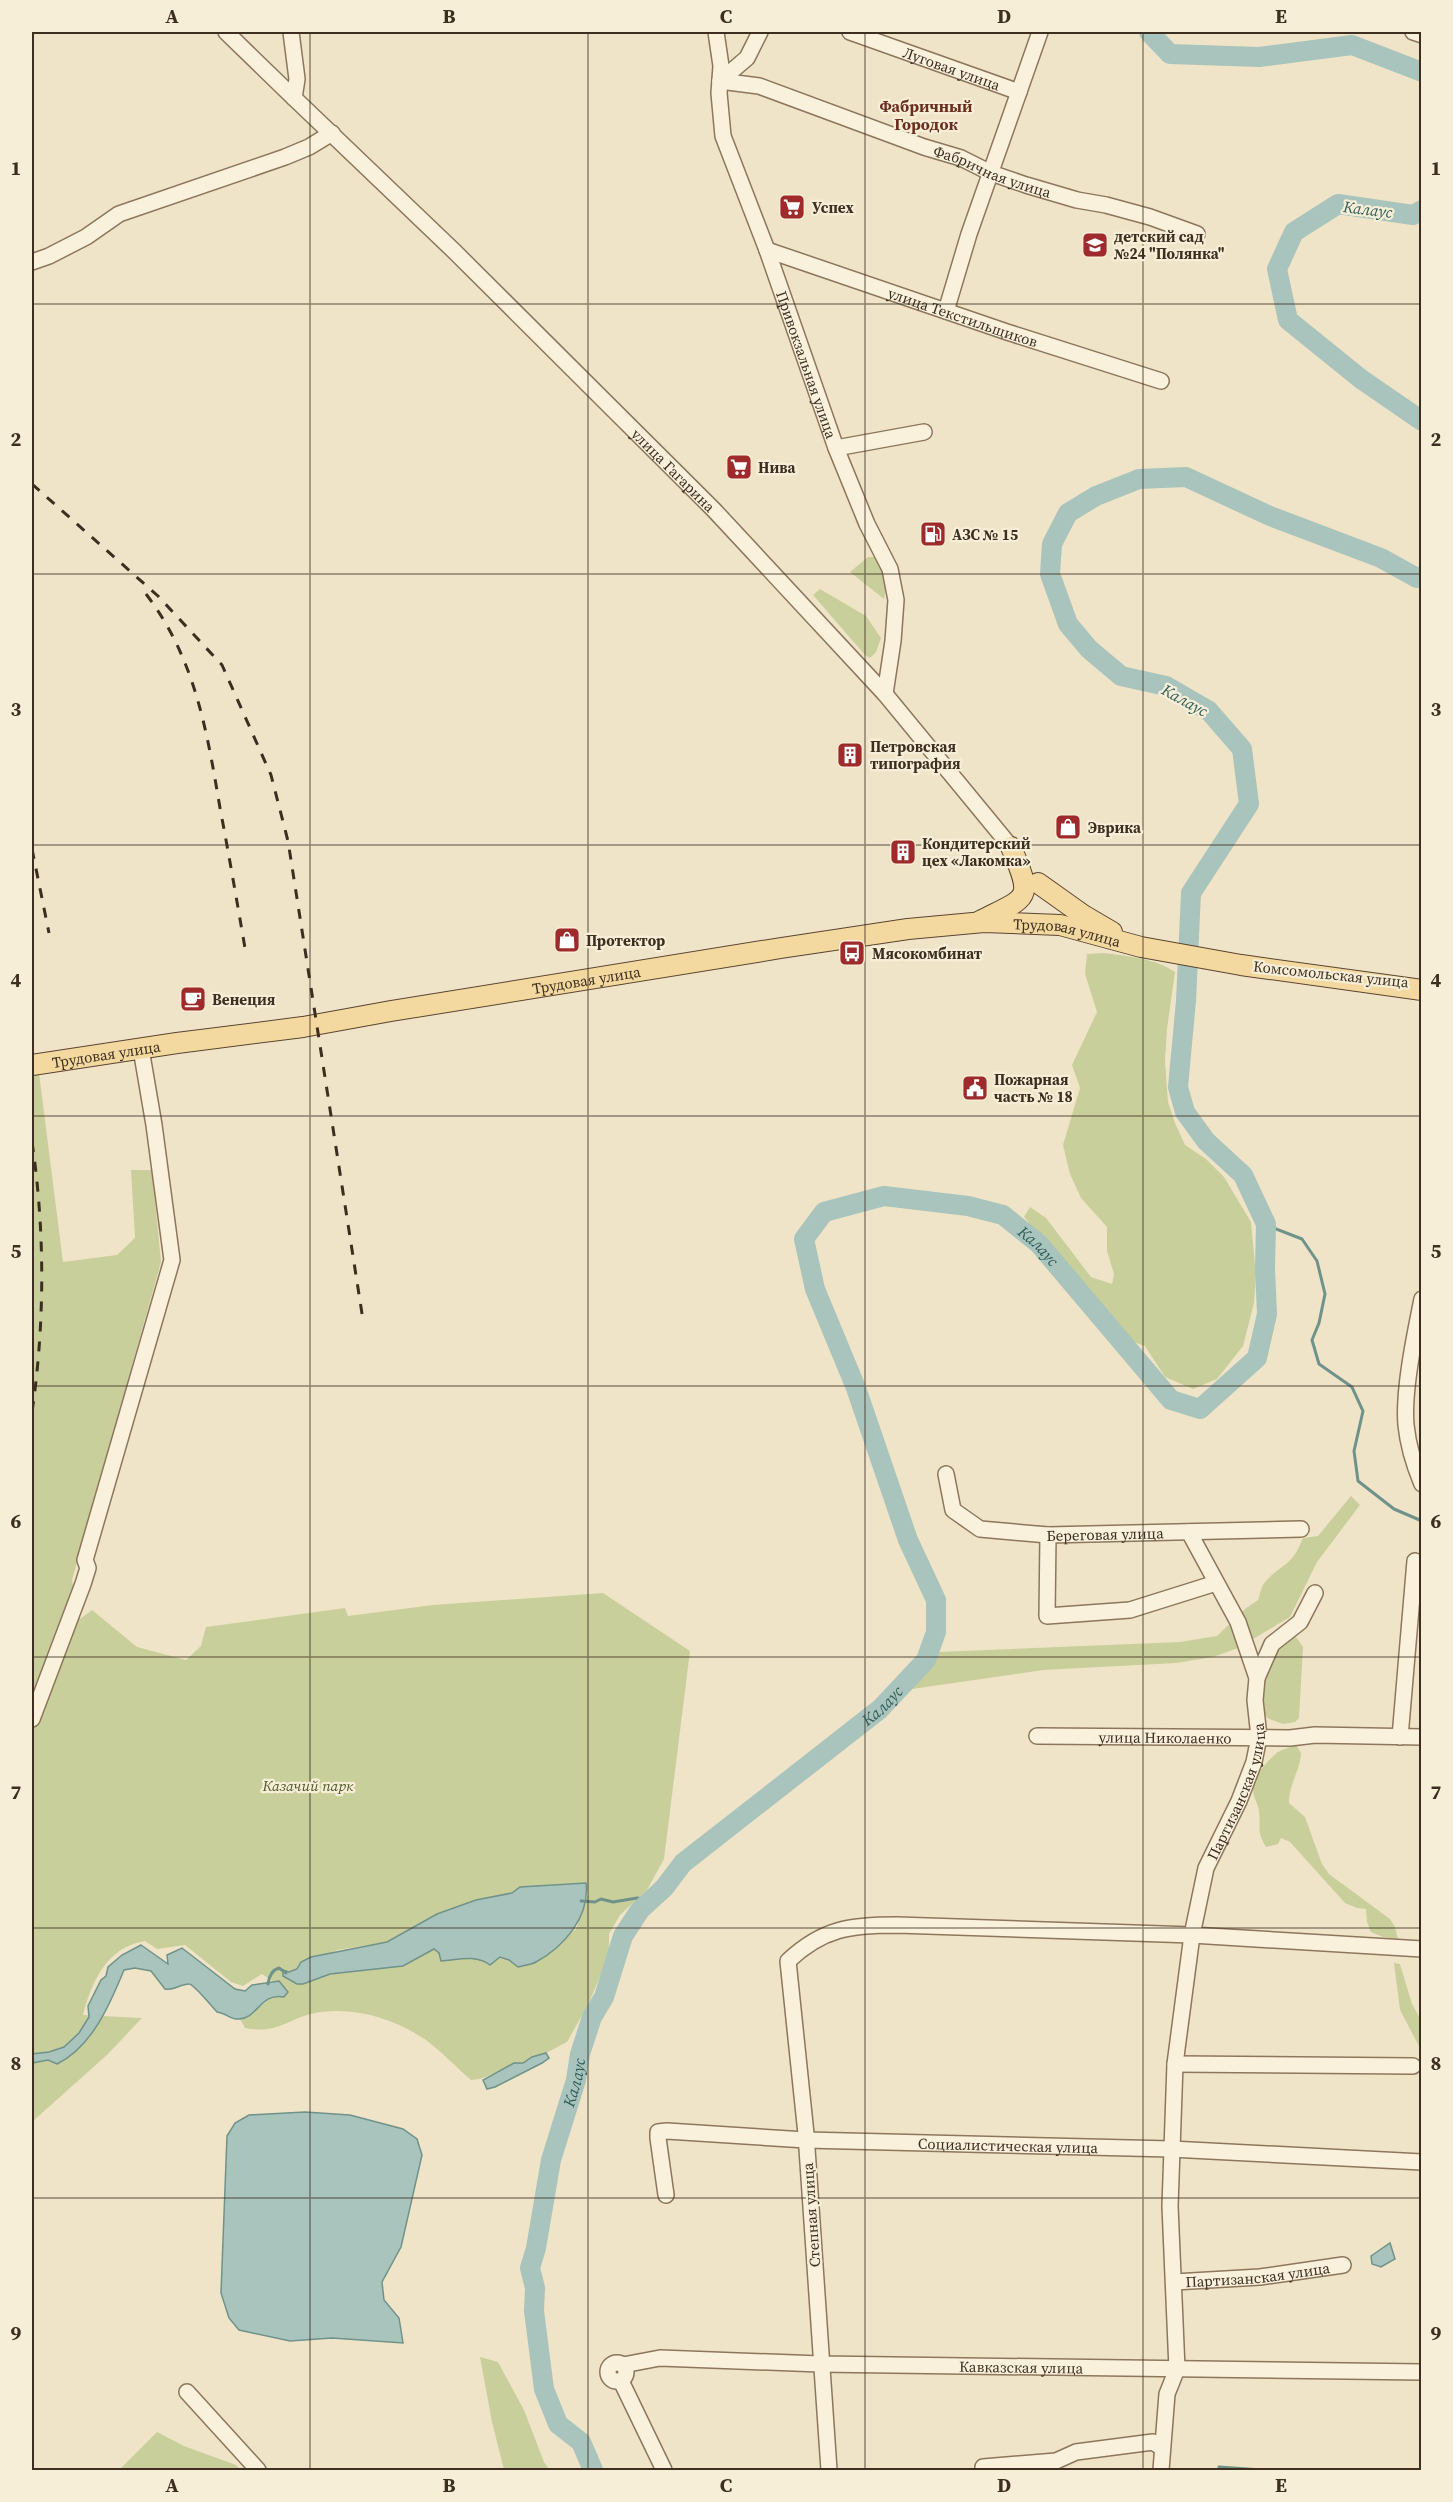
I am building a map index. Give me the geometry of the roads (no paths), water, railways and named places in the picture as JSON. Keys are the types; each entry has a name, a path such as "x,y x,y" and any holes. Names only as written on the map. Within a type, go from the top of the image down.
{"main road":[{"name":"улица Гагарина","path":"1011,847 1038,883 1060,925"},
{"path":"976,923 1018,903 1025,890 1023,873 1011,847"},
{"path":"1038,883 1101,927 1141,947 1240,965 1422,990"},
{"name":"Трудовая улица","path":"32,1065 303,1027 402,1009 908,929 976,923 1060,925 1141,947"},
{"name":"Комсомольская улица","path":"1240,965 1328,971 1422,984"}],"street":[{"name":"улица Гагарина","path":"226,32 332,133 714,510 885,694 1011,847"},
{"path":"291,32 297,79 294,98"},
{"name":"Привокзальная улица","path":"716,32 721,66 719,93 723,136 767,250 836,448 867,524 890,568 896,600 885,694"},
{"path":"720,81 747,58 760,32"},
{"name":"Луговая улица","path":"850,32 1019,92"},
{"path":"946,311 969,234 1040,32"},
{"path":"1413,32 1422,35"},
{"name":"Фабричная улица","path":"720,81 759,86 924,147 961,158 992,173 1077,200 1150,217 1197,234"},
{"path":"32,262 86,237 119,214 285,157 309,147 332,133"},
{"name":"улица Текстильщиков","path":"767,250 1161,381"},
{"path":"836,448 924,432"},
{"path":"32,1719 88,1568 85,1560 172,1260 154,1125 141,1049"},
{"path":"1422,1299 1415,1380 1406,1423 1412,1460 1422,1484"},
{"name":"Береговая улица","path":"945,1474 953,1510 980,1528 1048,1535 1301,1529"},
{"name":"Партизанская улица","path":"1161,2470 1167,2394 1177,2369 1170,2206 1171,2149 1175,2064 1192,1935 1206,1868 1239,1801 1254,1762 1259,1737 1255,1700 1257,1678 1238,1622 1189,1532"},
{"path":"1048,1535 1047,1616 1130,1610 1216,1583"},
{"path":"1400,1737 1415,1561"},
{"path":"1257,1678 1272,1644 1300,1622 1315,1593"},
{"name":"улица Николаенко","path":"1037,1736 1422,1737"},
{"name":"Степная улица","path":"829,2470 806,2140 788,1961 804,1946 822,1935 863,1925 1192,1935"},
{"path":"1192,1935 1422,1949"},
{"path":"1175,2064 1413,2066"},
{"name":"Социалистическая улица","path":"666,2195 658,2132 680,2130 806,2140 1171,2149 1422,2162"},
{"name":"Партизанская улица","path":"1174,2283 1260,2277 1343,2265"},
{"name":"Кавказская улица","path":"664,2470 621,2381 615,2382 610,2379 608,2370 614,2363 622,2365 660,2358 820,2364 1422,2372"},
{"path":"187,2392 201,2411 258,2470"},
{"path":"983,2470 983,2467 1056,2461 1076,2451 1098,2448 1154,2442 1162,2448"}],"water":[{"path":"586,1883 584,1907 573,1929 557,1948 532,1964 518,1967 500,1957 490,1965 472,1959 441,1961 439,1953 434,1949 403,1966 330,1974 303,1984 297,1984 283,1976 283,1970 289,1972 297,1969 301,1962 311,1957 387,1942 437,1914 476,1900 512,1893 520,1887"},
{"path":"141,1945 168,1964 167,1955 182,1948 235,1989 245,1991 252,1985 279,1981 288,1992 284,1997 270,1998 245,2018 236,2019 217,2012 189,1984 165,1989 151,1971 135,1968 124,1970 106,2010 90,2036 80,2047 57,2064 48,2060 32,2063 32,2054 64,2047 79,2033 89,2017 88,2006 101,1980 106,1976 108,1967 122,1955"},
{"path":"546,2053 549,2058 542,2063 487,2089 483,2080 514,2063 523,2063 532,2057"},
{"path":"305,2112 350,2115 403,2129 417,2139 422,2155 401,2247 382,2282 384,2300 399,2318 403,2343 332,2338 290,2341 239,2330 229,2318 221,2293 227,2136 235,2123 249,2115"},
{"path":"1390,2243 1395,2259 1381,2267 1372,2264 1371,2256"}],"waterway":[{"name":"Калаус","path":"1149,32 1170,54 1259,57 1352,45 1422,72"},
{"name":"Калаус","path":"1422,210 1413,215 1338,204 1294,232 1277,269 1288,320 1361,379 1422,421"},
{"name":"Калаус","path":"593,2470 581,2442 558,2424 544,2389 534,2311 535,2288 530,2268 536,2248 551,2160 576,2080 580,2054 592,2017 604,1997 623,1936 640,1910 664,1888 683,1863 880,1709 926,1660 936,1632 936,1600 908,1540 856,1388 815,1289 804,1239 824,1212 884,1196 968,1206 1003,1215 1039,1244 1171,1400 1200,1409 1257,1358 1267,1314 1266,1224 1243,1175 1206,1141 1185,1112 1178,1087 1186,1001 1191,893 1249,804 1242,749 1209,711 1166,686 1121,676 1089,649 1068,624 1050,574 1052,544 1068,513 1096,496 1139,479 1186,477 1270,516 1381,558 1417,578 1422,576"},
{"path":"1266,1225 1302,1239 1317,1261 1325,1294 1319,1323 1312,1340 1319,1364 1352,1387 1363,1411 1354,1451 1358,1481 1394,1509 1422,1521"},
{"path":"581,1901 595,1902 601,1899 613,1902 637,1898 651,1900"},
{"path":"268,1984 274,1970 279,1968 286,1973"},
{"path":"1219,2467 1262,2470"}],"railway":[{"path":"32,484 158,596 222,665 271,775 288,841 363,1320"},
{"path":"146,594 163,618 188,670 204,723 245,948"},
{"path":"32,849 49,933"},
{"path":"32,1142 39,1209 42,1277 39,1345 32,1412"}],"place":[{"name":"Успех","path":"792,207"},
{"name":"детский сад №24 \"Полянка\"","path":"1095,245"},
{"name":"Нива","path":"739,467"},
{"name":"АЗС № 15","path":"933,534"},
{"name":"Петровская типография","path":"850,755"},
{"name":"Эврика","path":"1068,827"},
{"name":"Кондитерский цех «Лакомка»","path":"903,852"},
{"name":"Протектор","path":"567,940"},
{"name":"Мясокомбинат","path":"852,953"},
{"name":"Венеция","path":"193,999"},
{"name":"Пожарная часть № 18","path":"975,1088"}],"district":[{"name":"Фабричный Городок","path":"926,115"}],"park label":[{"name":"Казачий парк","path":"308,1785"}]}
